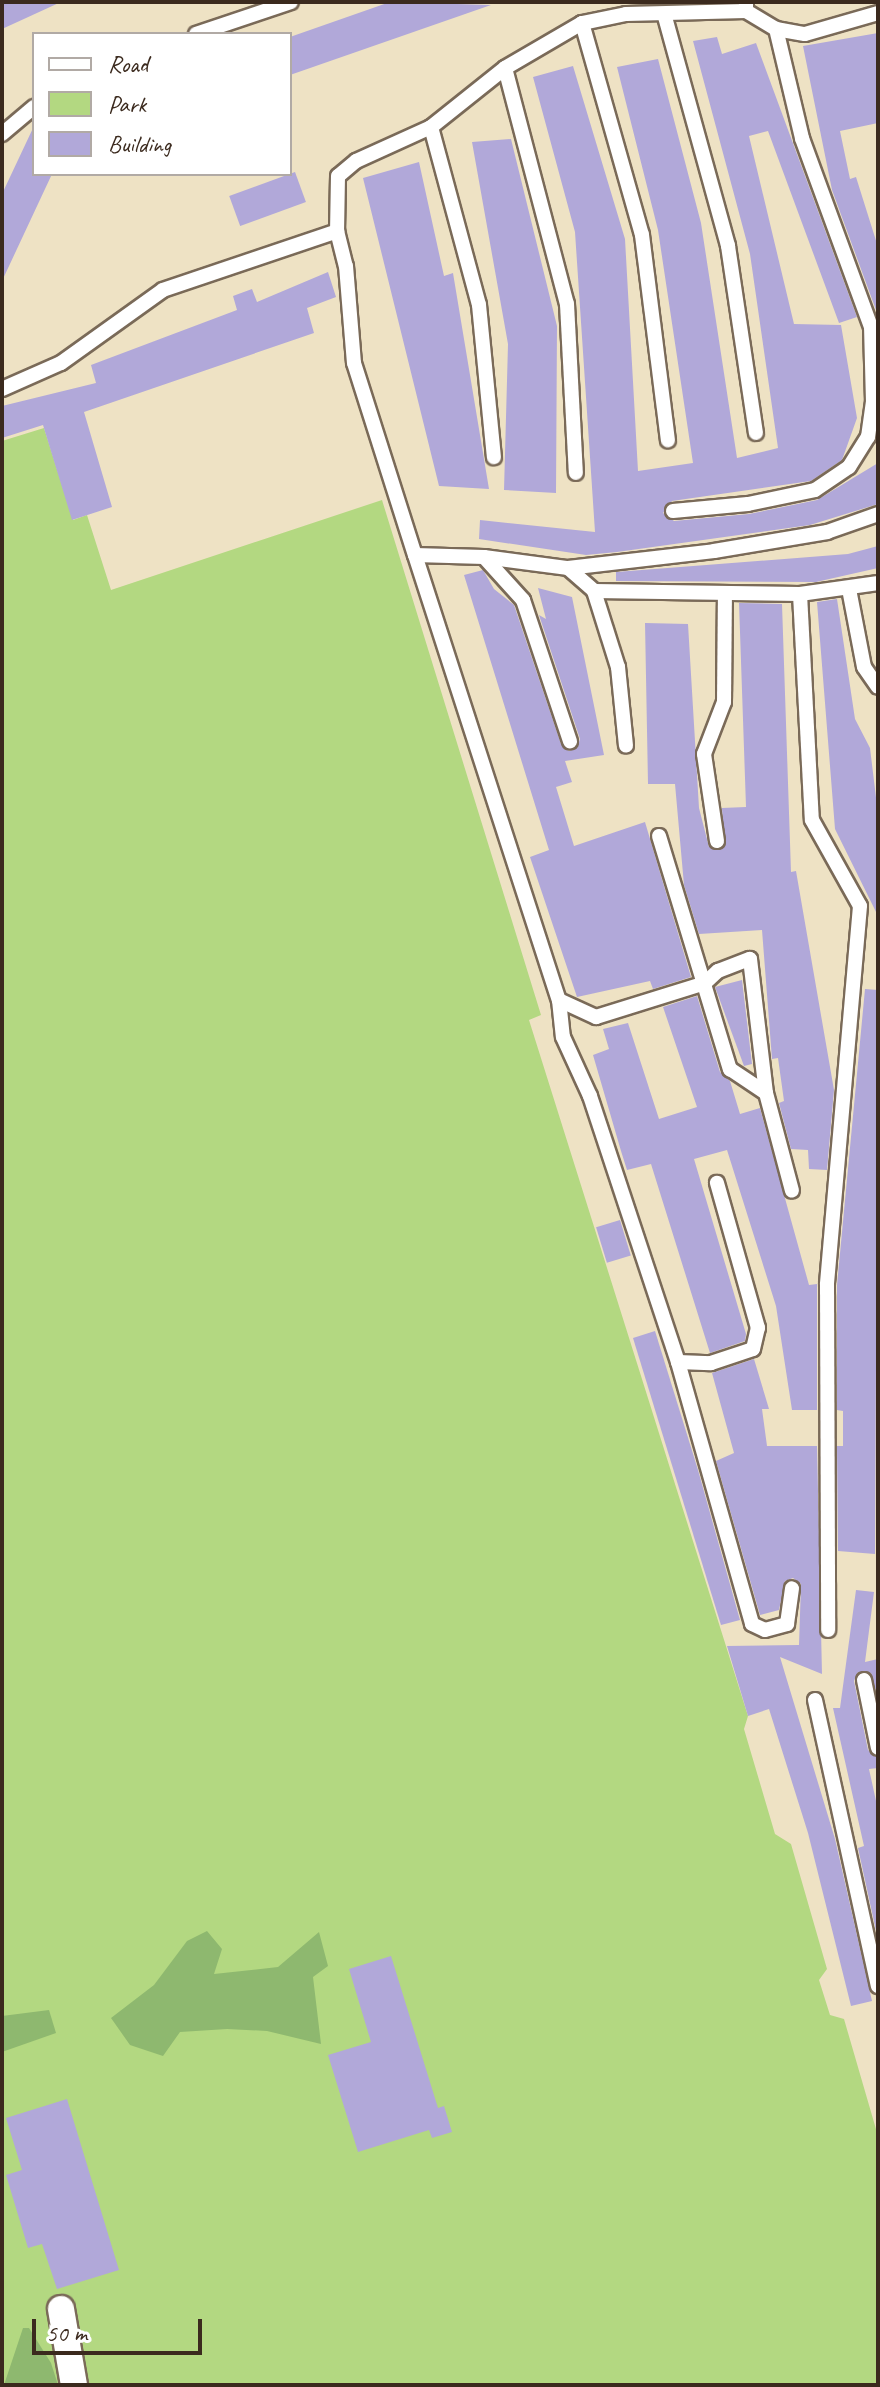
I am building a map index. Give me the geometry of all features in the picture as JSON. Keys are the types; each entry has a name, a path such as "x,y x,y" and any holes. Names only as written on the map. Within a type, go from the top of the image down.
{"street":[{"path":"61,2309 74,2385"}],"lane":[{"path":"202,32 291,2"},
{"path":"616,2 626,14"},
{"path":"792,1588 787,1624 765,1630 752,1624 678,1362 590,1096 563,1037 559,1000 354,363 346,266 337,231 338,176 356,161 431,127 505,68 582,23 626,14 665,17 746,7 776,29 805,34 878,13"},
{"path":"665,17 728,246 756,433"},
{"path":"582,23 642,235 668,440"},
{"path":"673,511 748,504 815,490 849,467 868,437 873,402 871,327 802,138 776,29"},
{"path":"505,68 567,304 576,473"},
{"path":"2,134 32,109"},
{"path":"431,127 479,305 494,457"},
{"path":"2,389 61,363 163,290 337,231"},
{"path":"415,555 484,557 568,568 742,547 827,532 878,514"},
{"path":"484,557 523,600 570,741"},
{"path":"568,568 594,591 618,667 626,746"},
{"path":"594,591 725,596 800,594 878,583"},
{"path":"849,589 864,667 878,687"},
{"path":"800,594 812,820 860,906 827,1285 828,1630"},
{"path":"717,841 704,754 724,702 725,596"},
{"path":"659,836 730,1069 766,1093"},
{"path":"559,1000 596,1017 705,983 718,971 750,959 766,1093 792,1191"},
{"path":"678,1362 711,1363 753,1349 758,1328 717,1183"},
{"path":"864,1680 878,1748"},
{"path":"815,1700 878,1986"}],"green space":[{"path":"44,428 73,520 87,515 111,590 382,500 541,1015 529,1020 748,1716 744,1729 775,1834 791,1844 827,1969 819,1980 830,2015 844,2019 878,2136 878,2385 2,2385 2,441"},
{"path":"207,1931 222,1949 214,1974 278,1967 319,1932 328,1966 313,1977 321,2044 267,2031 227,2029 180,2032 163,2056 130,2045 111,2018 154,1985 187,1941"},
{"path":"49,2010 56,2033 2,2052 2,2016"},
{"path":"23,2328 29,2328 51,2363 58,2385 4,2385"}],"building":[{"path":"2,2 61,2 2,29"},
{"path":"390,2 491,5 292,74 292,36"},
{"path":"878,33 878,123 840,131 850,179 856,177 878,247 876,310 832,190 803,46"},
{"path":"717,37 722,54 756,43 857,317 839,323 768,131 749,136 794,324 841,325 857,418 842,460 811,481 672,501 663,513 674,521 749,514 817,500 878,463 878,504 810,525 586,555 479,539 480,520 595,532 575,232 533,77 573,66 625,239 638,471 693,463 658,230 617,67 658,59 701,223 737,458 778,448 750,254 693,41"},
{"path":"32,130 32,176 51,176 2,281 2,194"},
{"path":"511,139 557,326 556,493 504,490 508,344 472,142"},
{"path":"419,162 444,276 453,273 489,489 439,486 363,178"},
{"path":"295,172 306,202 240,226 229,196 284,176 292,176"},
{"path":"328,272 336,297 307,308 314,333 84,412 112,507 72,520 43,425 2,438 2,406 96,383 91,365 237,310 233,296 252,289 257,302"},
{"path":"878,546 878,568 816,582 616,581 616,572 848,554"},
{"path":"483,570 494,589 514,605 561,744 569,751 577,748 580,739 539,615 546,619 538,588 572,597 604,755 565,761 572,782 556,787 574,846 645,822 691,977 653,989 650,981 577,997 530,857 549,850 464,575"},
{"path":"837,599 855,719 870,748 878,814 878,916 835,829 817,602"},
{"path":"739,603 782,604 791,872 796,871 834,1090 827,1170 809,1169 808,1150 791,1149 779,1103 784,1101 778,1058 772,1059 762,930 699,934 684,885 675,784 648,784 645,623 688,624 699,808 709,847 724,848 722,808 746,807"},
{"path":"742,980 752,1064 744,1066 715,987"},
{"path":"865,989 878,990 875,1554 838,1551 837,1446 843,1446 843,1411 837,1410 837,1285"},
{"path":"697,996 720,1072 730,1081 740,1114 760,1108 809,1285 817,1284 817,1410 792,1410 776,1306 727,1150 694,1159 746,1334 745,1341 710,1353 651,1164 627,1170 593,1055 609,1049 603,1029 628,1023 659,1119 697,1107 663,1007"},
{"path":"620,1220 631,1255 607,1263 596,1227"},
{"path":"655,1331 740,1620 721,1625 633,1338"},
{"path":"754,1359 769,1409 762,1409 767,1446 817,1446 822,1674 780,1657 835,1839 872,2001 851,2006 808,1833 769,1709 748,1716 727,1646 799,1645 801,1584 793,1578 785,1581 779,1610 760,1615 716,1461 734,1453 712,1373"},
{"path":"856,1590 874,1592 865,1662 878,1659 878,1698 871,1673 858,1672 854,1681 868,1750 878,1758 878,1768 869,1769 878,1810 878,1940 858,1848 864,1846 833,1708 840,1708"},
{"path":"391,1956 438,2108 444,2106 452,2132 432,2138 429,2130 358,2152 328,2055 371,2042 349,1969"},
{"path":"67,2099 119,2270 57,2289 42,2244 28,2248 6,2175 22,2170 6,2118"}]}
